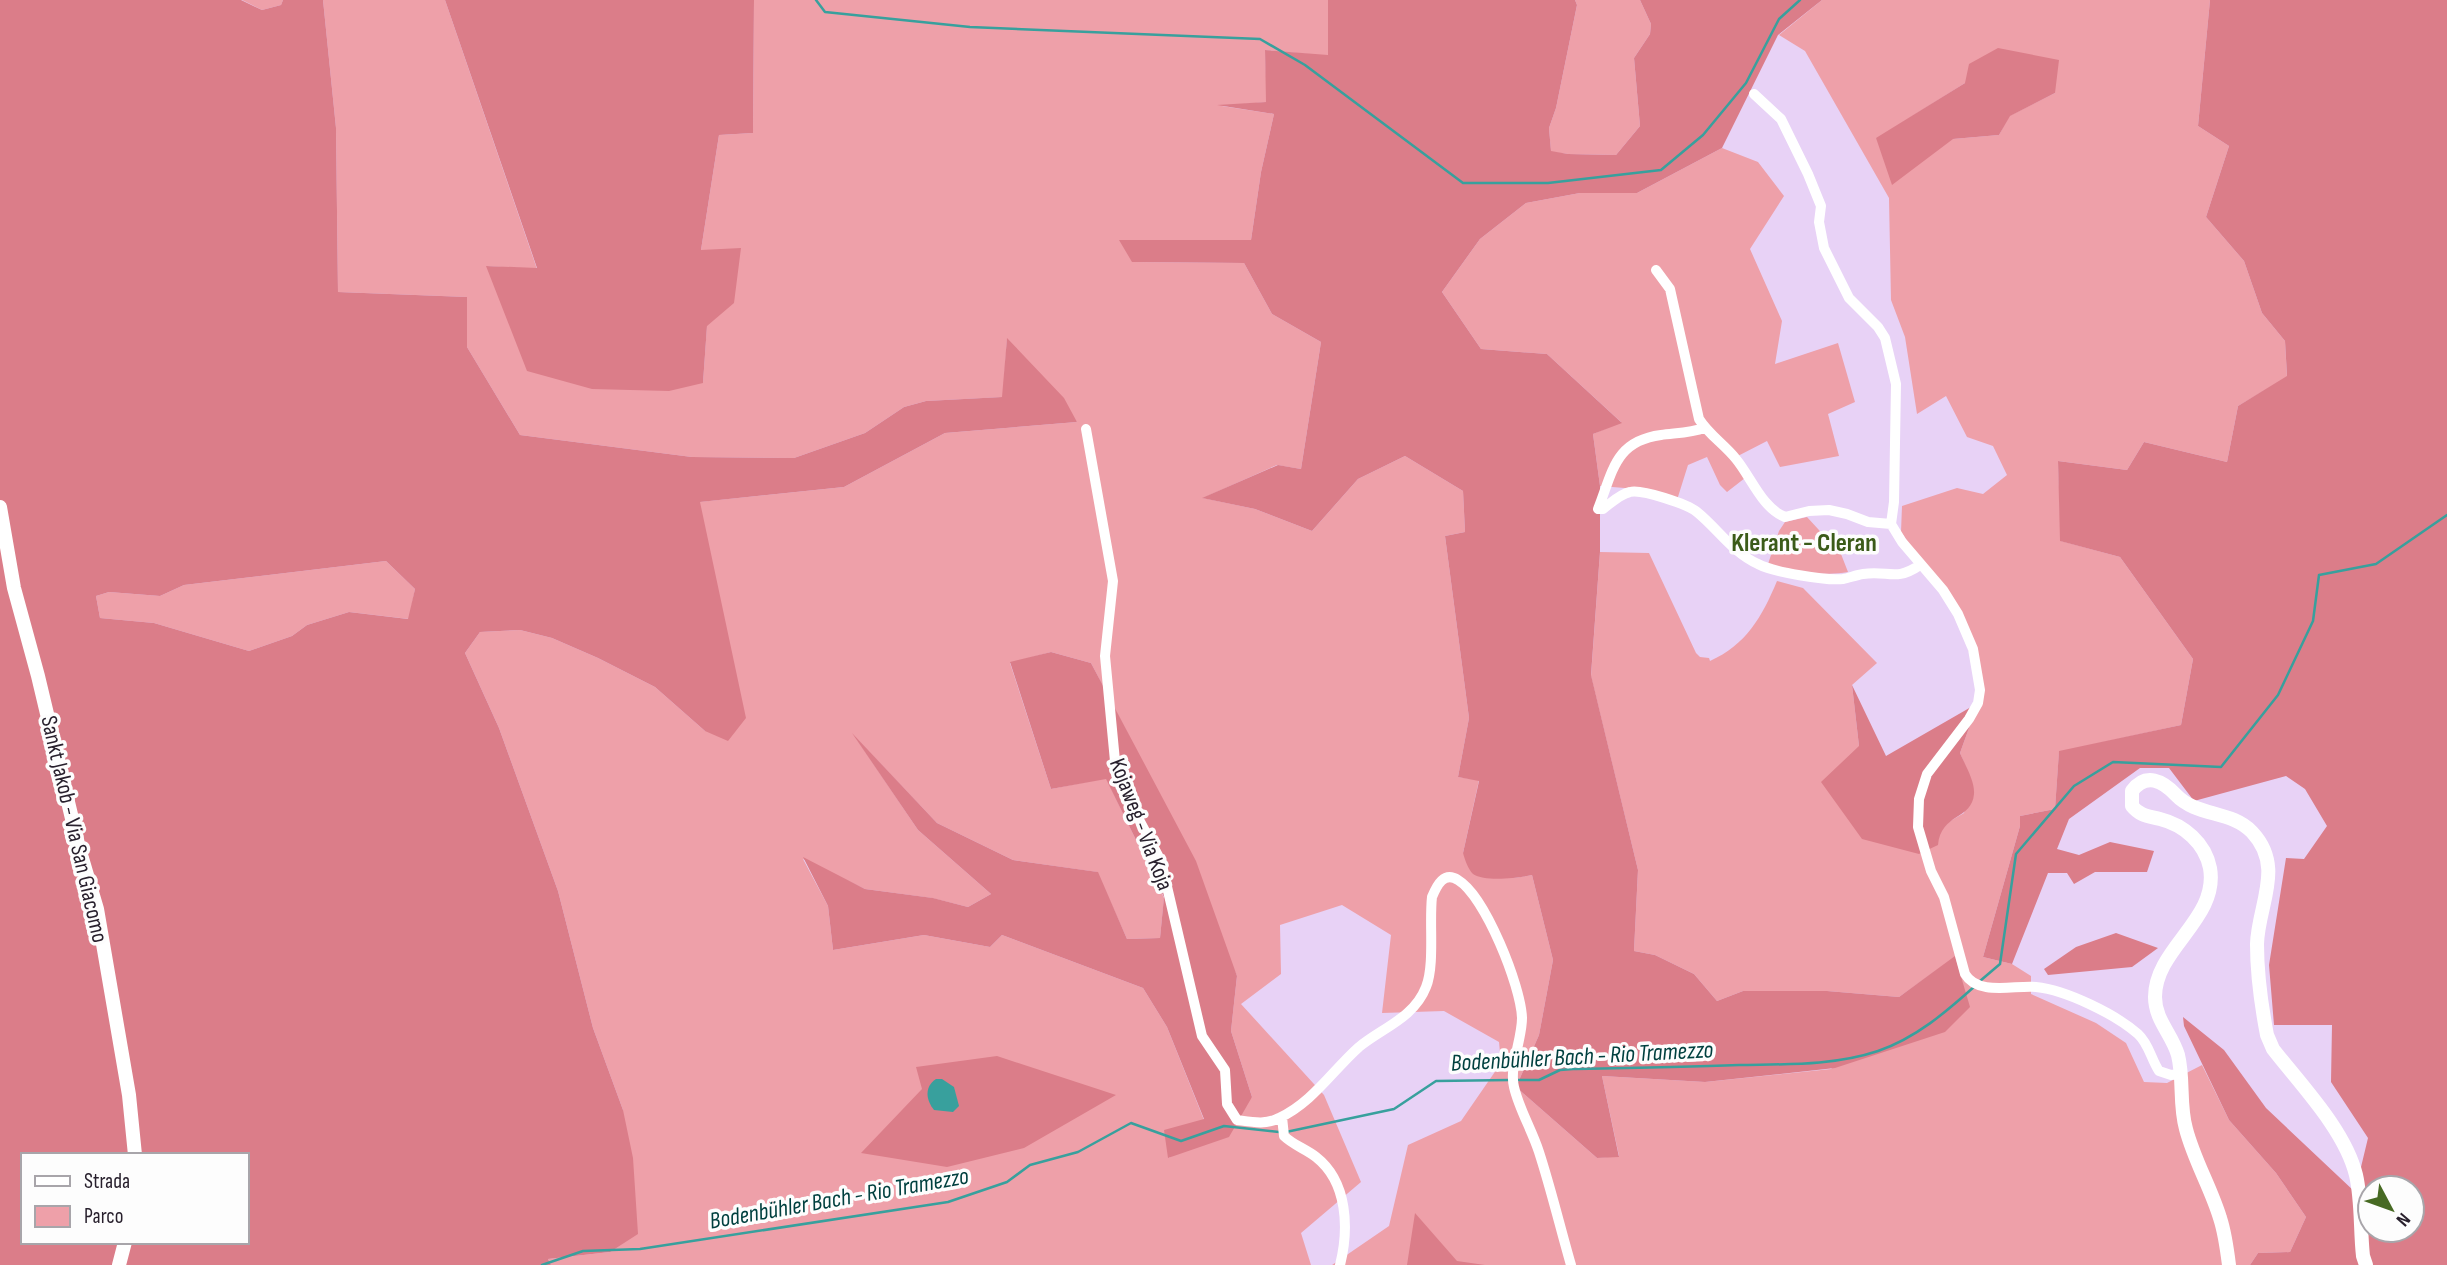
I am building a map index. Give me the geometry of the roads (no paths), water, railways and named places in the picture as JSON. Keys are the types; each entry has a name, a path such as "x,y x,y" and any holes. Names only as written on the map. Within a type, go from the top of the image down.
{"street":[{"path":"1754,94 1781,119 1821,206 1819,222 1824,248 1849,298 1878,327 1889,351 1896,384 1894,502 1891,524 1920,565 1943,590 1958,614 1973,649 1980,690 1978,703 1927,774 1919,799 1918,827 1931,871 1944,897 1962,968 1968,980 1978,985 2035,987 2071,997 2136,1033 2148,1046 2159,1071 2171,1075 2179,1074"},
{"path":"1657,270 1670,289 1695,405 1704,428 1737,459 1768,505 1781,516 1829,510 1868,522 1891,524"},
{"path":"1704,428 1646,437 1630,444 1615,467 1598,509 1635,492 1688,507 1700,514 1736,551 1775,571 1843,579 1874,573 1896,576 1908,573 1920,565"},
{"name":"Kojaweg - Via Koja","path":"1086,429 1113,581 1105,656 1115,761 1126,795 1161,861 1185,959 1195,1014 1202,1036 1225,1070 1227,1104 1237,1120 1282,1126"},
{"name":"Sankt Jakob - Via San Giacomo","path":"0,507 14,588 97,909 129,1094 135,1153"},
{"path":"2229,1265 2220,1218 2185,1127 2178,1055 2157,1011 2155,995 2165,962 2206,901 2210,869 2199,843 2187,832 2159,819 2145,817 2132,806 2132,791 2143,781 2151,779 2159,781 2182,801 2199,810 2238,821 2250,830 2266,853 2270,871 2269,888 2257,942 2267,1035 2273,1049 2350,1156 2356,1176 2362,1256 2366,1265"},
{"path":"1340,1265 1345,1225 1343,1204 1336,1184 1330,1171 1317,1157 1282,1126 1358,1049 1405,1016 1421,998 1429,979 1432,897 1437,884 1450,877 1462,883 1471,893 1511,968 1522,1016 1513,1086 1539,1151 1571,1265"},
{"path":"119,1265 124,1244"}],"waterway":[{"path":"816,0 825,12 970,27 1260,39 1305,65 1463,183 1548,183 1661,170 1703,135 1746,83 1779,19 1800,0"},
{"name":"Bodenbühler Bach - Rio Tramezzo","path":"1980,981 2000,964 2016,854 2074,786 2113,762 2221,767 2278,695 2313,621 2319,575 2376,564 2447,515"},
{"name":"Bodenbühler Bach - Rio Tramezzo","path":"1516,1080 1539,1080 1560,1070 1573,1069 1791,1064 1861,1056 1892,1046 1918,1032 1975,986"},
{"name":"Bodenbühler Bach - Rio Tramezzo","path":"1286,1132 1394,1109 1436,1081 1510,1080"},
{"name":"Bodenbühler Bach - Rio Tramezzo","path":"542,1265 583,1251 640,1249 948,1202 1007,1182 1030,1165 1078,1152 1131,1123 1181,1141 1224,1126 1279,1132"}],"district":[{"name":"Klerant - Cleran","path":"1804,542"}]}
